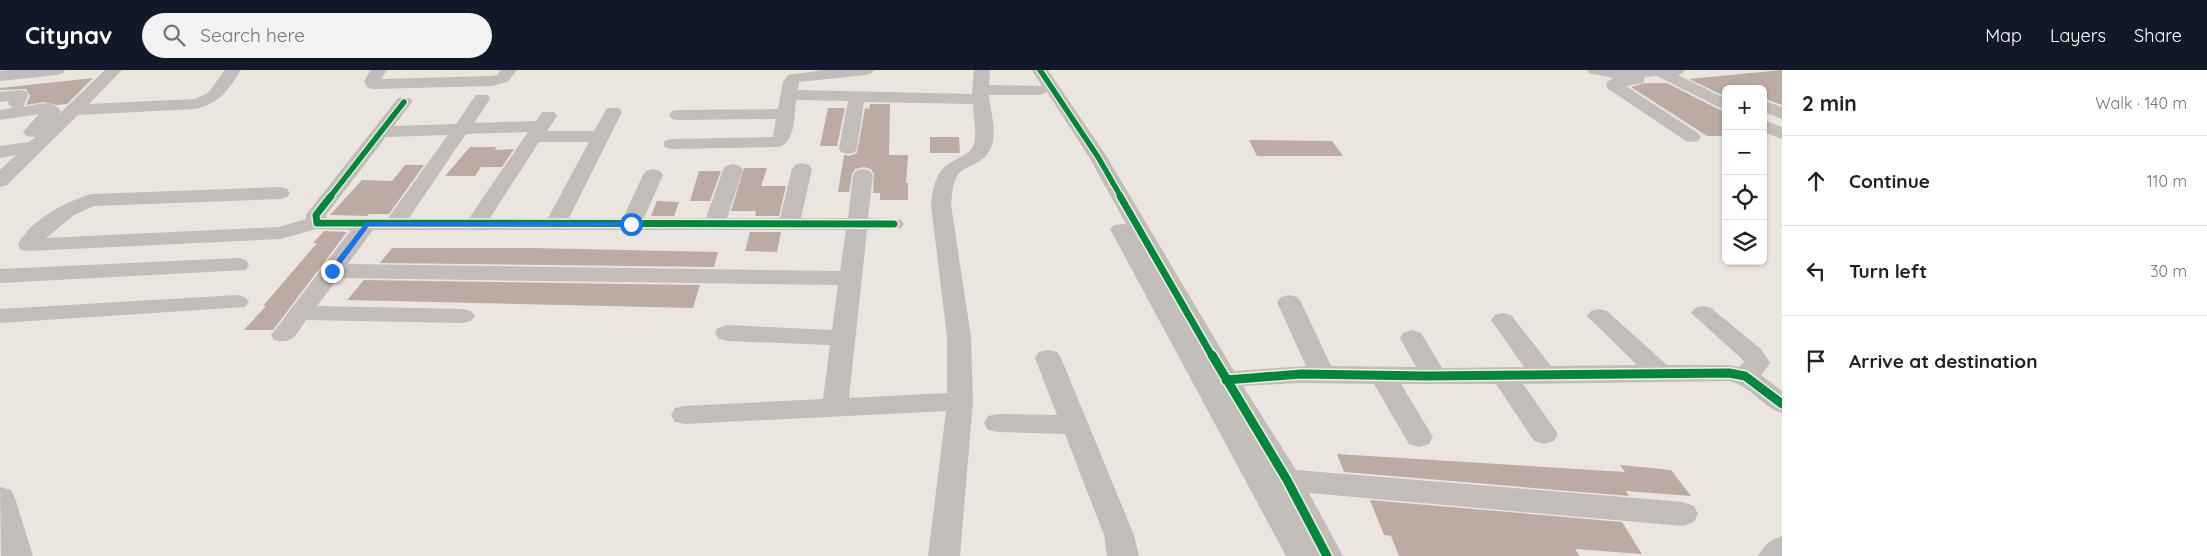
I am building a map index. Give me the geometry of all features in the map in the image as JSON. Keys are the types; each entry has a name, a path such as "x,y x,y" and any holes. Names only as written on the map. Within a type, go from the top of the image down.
{"street":[{"path":"0,76 57,70"},
{"path":"0,181 114,70"},
{"path":"74,110 207,102 213,99 233,70"},
{"path":"379,70 372,82 373,84 454,76 499,80 509,70"},
{"path":"672,144 778,142 782,137 791,82 794,78 866,70"},
{"path":"1027,70 1040,80 1098,157 1226,380 1287,480 1327,556"},
{"path":"1595,70 1606,73 1677,70"},
{"path":"1690,70 1706,78"},
{"path":"1659,71 1722,104"},
{"path":"1630,73 1638,78 1637,80 1614,82 1613,85 1692,137"},
{"path":"789,95 858,96 1040,80"},
{"path":"1040,80 1193,362 1302,556"},
{"path":"944,556 960,401 959,337 941,204 941,188 944,177 956,165 972,157 981,148 984,140 981,86"},
{"path":"0,98 20,95 16,104"},
{"path":"848,148 858,96"},
{"path":"394,224 482,99"},
{"path":"317,223 316,214 404,102"},
{"path":"1767,107 1782,114"},
{"path":"0,115 48,108 52,111 32,133 50,133"},
{"path":"555,224 613,112"},
{"path":"678,116 785,114"},
{"path":"475,224 541,126"},
{"path":"380,132 541,126 601,136"},
{"path":"1767,127 1782,134"},
{"path":"0,152 36,146"},
{"path":"789,224 802,169"},
{"path":"714,224 733,170"},
{"path":"631,224 653,175"},
{"path":"835,407 863,175"},
{"path":"280,192 92,200 68,209 31,240 29,245 280,234 317,223 894,224"},
{"path":"284,335 367,224"},
{"path":"0,276 238,264"},
{"path":"332,271 851,278"},
{"path":"0,316 237,302"},
{"path":"1289,302 1322,374"},
{"path":"300,313 463,316"},
{"path":"1703,313 1752,355 1757,363 1745,376"},
{"path":"1599,316 1660,373"},
{"path":"1503,320 1543,374"},
{"path":"727,333 844,338"},
{"path":"1412,338 1434,376"},
{"path":"1048,358 1119,534 1124,556"},
{"path":"1226,380 1256,375 1322,374 1434,376 1729,373 1745,376 1782,404"},
{"path":"1503,375 1544,434"},
{"path":"1383,376 1419,437"},
{"path":"685,415 960,401"},
{"path":"998,423 1074,425"},
{"path":"1287,480 1683,514"},
{"path":"0,498 17,556"},
{"path":"1774,556 1782,550"}],"building":[{"path":"1782,70 1782,105 1767,99 1767,85 1722,85 1722,95 1689,79"},
{"path":"93,78 67,104 57,105 44,102 26,105 30,96 26,89 0,90 0,88"},
{"path":"1645,83 1667,83 1722,111 1722,136 1707,136 1631,87"},
{"path":"870,104 890,104 889,155 908,155 906,183 908,183 908,200 880,200 880,193 873,193 874,174 871,169 864,167 855,169 852,174 849,192 838,192 844,155 849,156 857,153 865,108 869,109"},
{"path":"828,108 845,108 837,146 820,146"},
{"path":"930,137 959,137 960,153 930,153"},
{"path":"1249,140 1332,141 1343,156 1257,156"},
{"path":"470,147 496,147 495,150 514,149 502,167 481,167 475,176 445,176"},
{"path":"405,165 424,165 389,214 369,214 367,216 330,215 362,180 392,181"},
{"path":"744,168 767,168 761,186 786,186 779,216 755,216 756,211 731,211"},
{"path":"699,171 721,171 710,201 690,201"},
{"path":"657,201 679,202 674,216 651,216"},
{"path":"324,231 347,232 273,330 244,330 317,243 313,243"},
{"path":"750,232 781,232 777,252 745,251"},
{"path":"392,248 531,248 718,252 714,267 380,263"},
{"path":"364,280 700,285 693,308 347,300"},
{"path":"1337,454 1625,472 1620,465 1671,470 1691,496 1626,491 1629,496 1344,472"},
{"path":"1370,500 1622,522 1642,554 1575,549 1580,556 1399,556 1391,536 1384,535"}],"cycle path":[{"path":"1040,70 1098,157 1215,361 1287,480 1327,556"},
{"path":"404,102 316,215 317,223 894,224"},
{"path":"1226,380 1301,374 1426,376 1729,373 1745,376 1782,404"}],"route":[{"path":"332,271 367,224 631,224"}]}
